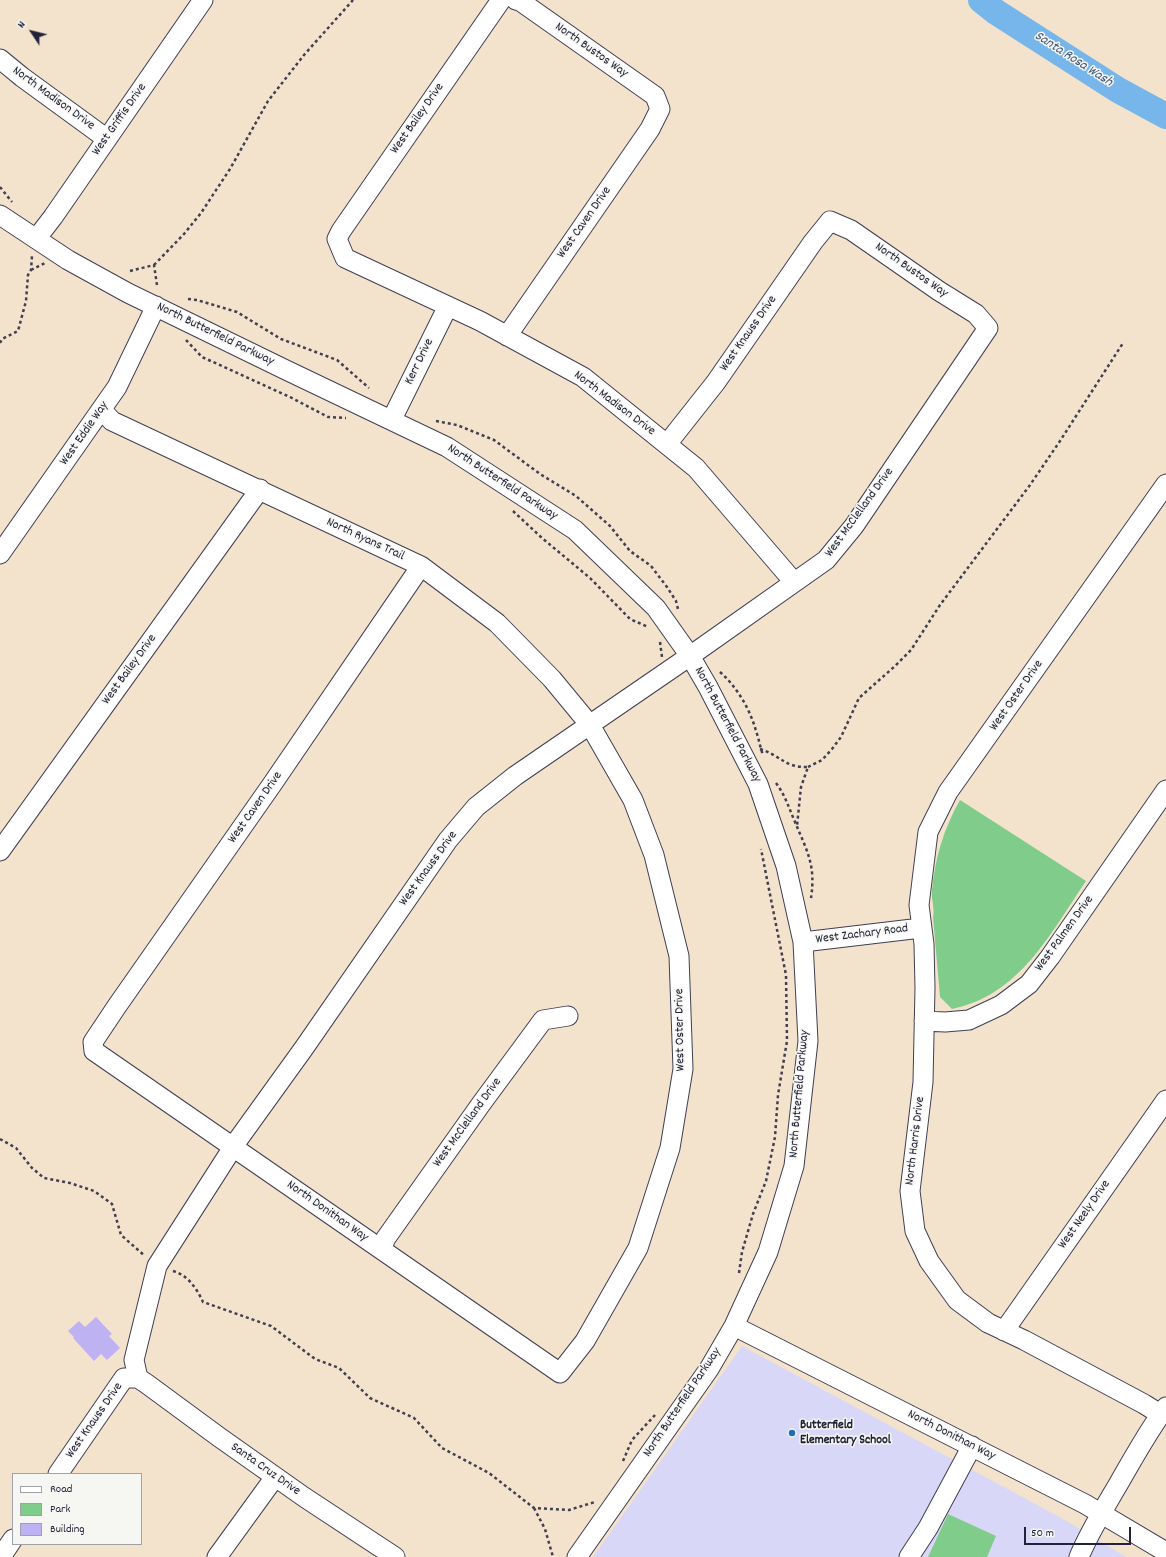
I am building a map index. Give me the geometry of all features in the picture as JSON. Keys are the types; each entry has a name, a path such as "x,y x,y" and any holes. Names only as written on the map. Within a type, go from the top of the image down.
{"street":[{"name":"West Griffis Drive","path":"33,251 107,139 203,0"},
{"name":"West Bailey Drive","path":"338,239 341,231 501,0"},
{"name":"North Bustos Way","path":"516,0 520,1 655,96 660,109"},
{"name":"North Madison Drive","path":"0,59 22,77 107,139"},
{"name":"West Caven Drive","path":"507,336 646,135 660,109"},
{"name":"North Butterfield Parkway","path":"8,211 33,251 68,260 128,293 286,370 392,419 447,447 575,530 656,608 690,656 708,687 758,784 786,866 803,942 808,1040 794,1166 768,1252 734,1326 709,1369 577,1557"},
{"name":"North Bustos Way","path":"830,222 852,230 939,291 976,314 988,328"},
{"name":"West Knauss Drive","path":"666,444 716,382 809,248 830,222"},
{"name":"North Madison Drive","path":"338,239 345,258 448,306 584,377 696,468 794,582"},
{"name":"West Eddie Way","path":"0,554 117,387 156,306"},
{"name":"Kerr Drive","path":"392,419 448,306"},
{"name":"West McClelland Drive","path":"690,656 826,560 854,526 988,328"},
{"name":"North Ryans Trail","path":"102,410 112,421 260,489 288,504 421,566 497,623 552,679 590,725"},
{"name":"West Oster Drive","path":"921,928 919,905 928,832 948,792 1166,484"},
{"name":"West Bailey Drive","path":"0,851 260,489"},
{"name":"West Caven Drive","path":"94,1051 93,1042 117,1006 273,783 421,566"},
{"name":"West Knauss Drive","path":"59,1473 124,1378 138,1378 134,1360 157,1266 233,1147 448,840 476,807 515,776 690,656"},
{"name":"West Oster Drive","path":"560,1373 585,1341 638,1248 670,1148 683,1069 679,956 654,855 633,800 590,725"},
{"name":"West Palmen Drive","path":"924,1022 970,1020 1001,1005 1029,984 1050,957 1166,790"},
{"name":"West Zachary Road","path":"803,942 921,928"},
{"name":"North Harris Drive","path":"921,928 924,944 924,1082 910,1191 915,1231 929,1261 957,1300 988,1323 1138,1400 1163,1410"},
{"name":"West McClelland Drive","path":"381,1249 386,1238 481,1104 543,1020 568,1016"},
{"name":"North Donithan Way","path":"94,1051 560,1373"},
{"name":"West Neely Drive","path":"1004,1331 1166,1100"},
{"name":"North Donithan Way","path":"734,1326 1102,1513 1166,1552"},
{"name":"Santa Cruz Drive","path":"138,1378 275,1477 394,1557"},
{"path":"1080,1557 1085,1543 1163,1410"},
{"path":"908,1557 928,1528 972,1446"},
{"path":"217,1557 275,1477"},
{"path":"1,1557 12,1540"}],"path":[{"path":"130,271 154,265 184,234 201,213 230,169 268,101 304,55 353,0"},
{"path":"0,187 8,196 8,211"},
{"path":"0,343 2,339 18,331 26,301 28,275 31,270 33,251"},
{"path":"42,260 47,262"},
{"path":"154,265 156,284"},
{"path":"188,299 197,300 237,312 281,339 337,360 369,388"},
{"path":"181,336 202,357 290,397 328,417 352,418"},
{"path":"760,749 769,752 790,765 808,767 822,760 832,749 841,737 859,698 900,662 911,650 940,605 1038,473 1123,344"},
{"path":"436,421 457,425 494,440 540,474 576,496 605,521 630,551 651,566 676,601 679,613"},
{"path":"511,508 542,538 590,578 630,619 648,626 652,632"},
{"path":"656,637 660,642 663,675"},
{"path":"797,827 801,787 808,767"},
{"path":"739,1275 742,1252 766,1181 775,1137 778,1095 787,1041 786,975 761,845"},
{"path":"0,1139 16,1148 32,1168 44,1178 70,1183 94,1191 112,1204 121,1235 157,1266 179,1272 196,1287 203,1302 270,1326 315,1359 339,1368 370,1398 414,1418 442,1448 489,1473 534,1508 545,1529 553,1557"},
{"path":"622,1462 632,1440 659,1410"},
{"path":"534,1508 568,1510 595,1502"}],"shaded area":[{"name":"Butterfield Elementary School","path":"742,1346 1065,1520 1126,1557 593,1557"}],"green space":[{"path":"960,800 1086,881 1046,941 1031,960 1015,976 997,991 976,1002 952,1009 940,997 932,894 935,866 941,844 949,821"},
{"path":"948,1514 996,1536 987,1557 928,1557"}],"building":[{"path":"96,1317 112,1334 109,1336 120,1348 107,1360 101,1354 94,1361 68,1331 79,1321 85,1327"}],"waterway":[{"name":"Santa Rosa Wash","path":"981,0 996,12 1118,90 1166,116"}],"place":[{"name":"Butterfield Elementary School","path":"792,1433"}]}
